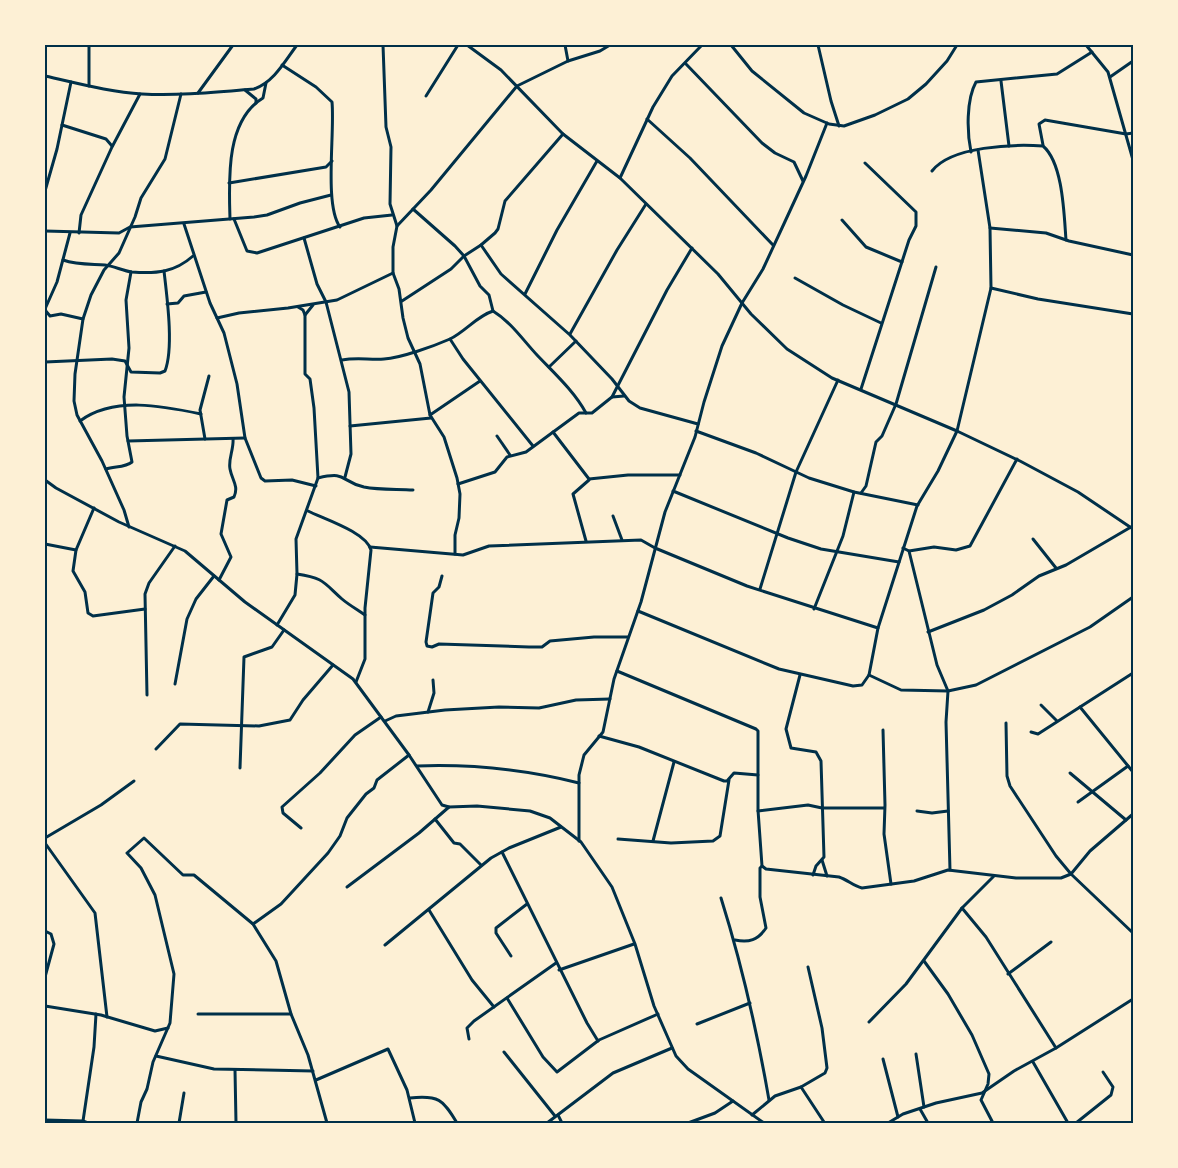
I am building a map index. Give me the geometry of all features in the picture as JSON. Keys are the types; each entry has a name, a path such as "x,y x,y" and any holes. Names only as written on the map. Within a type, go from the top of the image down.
{"street":[{"path":"89,45 89,86"},
{"path":"198,93 233,45"},
{"path":"45,76 140,94 254,89 266,83 297,45"},
{"path":"383,45 386,127 391,147 390,204 397,226"},
{"path":"426,96 458,45"},
{"path":"467,45 501,70 563,134 620,178 718,274 742,303 787,349 838,380 1017,459 1078,492 1132,528 1039,576 1012,596 928,633"},
{"path":"565,45 568,61"},
{"path":"455,554 460,494 444,436 430,417 426,386 420,364 403,318 393,273 393,247 397,226 517,86 568,61 600,51 610,45"},
{"path":"620,178 647,119 672,76 702,45"},
{"path":"731,45 752,71 804,113 839,126 875,115 908,99 926,84 947,61 957,45"},
{"path":"818,45 839,126"},
{"path":"1086,45 1105,67 1110,77 1133,160"},
{"path":"971,152 968,137 971,98 974,85 978,81 1000,81 1057,74 1092,52"},
{"path":"1110,77 1133,61"},
{"path":"686,64 762,143 775,153 794,162 804,182"},
{"path":"282,65 316,87 331,100 331,195 335,220 340,227"},
{"path":"1000,81 1009,147"},
{"path":"45,191 71,82"},
{"path":"266,83 263,98 255,103 237,134 231,159 229,183 232,219 245,248 251,253 263,252 292,240 331,230 364,218 392,215"},
{"path":"245,90 254,95 255,103"},
{"path":"78,232 81,215 112,147 140,94"},
{"path":"129,526 106,469 80,421 74,401 77,359 83,319 91,295 108,265 119,253 141,198 165,159 181,94"},
{"path":"647,119 690,158 774,246"},
{"path":"1066,240 1056,166 1051,153 1043,146 1039,124 1045,120 1126,134 1133,133"},
{"path":"579,841 579,783 584,755 599,736 606,721 617,671 638,611 665,512 696,431 722,346 742,303 774,246 804,182 827,123"},
{"path":"62,125 106,139 112,147"},
{"path":"401,302 451,269 498,229 505,201 563,134"},
{"path":"932,171 945,159 959,154 1009,147 1043,146"},
{"path":"638,611 768,665 853,686 862,685 869,675 878,628 918,505 938,471 957,431 991,288 990,228 978,150"},
{"path":"229,183 326,167 332,161"},
{"path":"525,294 562,220 597,161"},
{"path":"861,389 909,240 916,226 915,212 865,164"},
{"path":"45,231 119,233 130,227 267,215 331,195"},
{"path":"570,334 617,250 646,204"},
{"path":"412,209 464,256 480,286 489,295 494,311 549,367 580,402 586,413"},
{"path":"331,230 335,220"},
{"path":"842,220 866,247 902,262"},
{"path":"184,224 206,292 224,333 237,384 245,438 261,478 265,481 292,480 316,486"},
{"path":"990,228 1046,233 1066,240 1133,255"},
{"path":"70,233 57,282 45,310 50,316 68,314 83,319"},
{"path":"304,238 317,284 326,302 349,392 351,454 345,477"},
{"path":"481,245 501,274 570,334 618,385 624,396 640,408 698,424"},
{"path":"458,484 495,472 510,455 523,453 579,413 592,413 612,397 667,290 692,248"},
{"path":"63,260 89,265 108,265 131,272 164,271 176,269 194,255"},
{"path":"861,493 866,486 876,442 882,436 896,404 936,267"},
{"path":"45,362 112,359 125,361 131,372 160,373 165,371 168,363 164,271"},
{"path":"106,469 131,464 124,397 129,348 126,300 131,272"},
{"path":"217,318 326,302 344,297 393,273"},
{"path":"795,278 881,323"},
{"path":"991,288 1038,299 1133,314"},
{"path":"167,304 178,303 183,296 206,292"},
{"path":"305,315 314,304"},
{"path":"277,625 295,595 296,539 318,478 314,408 310,379 305,374 305,315 298,307"},
{"path":"342,360 357,357 384,359 414,351 450,339 479,318 494,311"},
{"path":"450,339 533,446"},
{"path":"549,367 576,341"},
{"path":"204,439 201,414 209,376"},
{"path":"350,426 430,417 480,380"},
{"path":"760,589 796,472 838,380"},
{"path":"612,397 624,396"},
{"path":"80,421 94,413 125,405 166,407 201,414"},
{"path":"696,431 756,453 809,478 854,492 918,505"},
{"path":"553,432 589,479"},
{"path":"497,435 510,455"},
{"path":"127,441 245,438"},
{"path":"219,580 231,557 221,534 228,499 234,498 237,491 230,466 233,439"},
{"path":"903,548 909,551 934,548 956,550 970,546 1017,459"},
{"path":"318,478 333,474 345,477 349,482 364,487 413,490"},
{"path":"586,541 573,494 589,479 628,475 680,475"},
{"path":"45,480 93,508 185,551 245,602 356,682 417,766 442,805 530,812 550,818 579,841 607,878 635,944 658,1014 676,1056 688,1070 764,1123"},
{"path":"673,490 821,549 899,562"},
{"path":"814,609 837,552 854,492"},
{"path":"93,508 76,550 73,571 85,592 90,615 145,609"},
{"path":"307,511 352,531 365,539 370,547 365,615 365,659 356,682"},
{"path":"613,516 622,540"},
{"path":"1033,539 1057,568"},
{"path":"370,547 455,554 473,552 489,546 641,540 747,586 878,628"},
{"path":"45,544 76,550"},
{"path":"147,695 146,594 149,583 175,546"},
{"path":"909,551 928,633 937,665 948,691 950,870"},
{"path":"297,574 314,576 326,582 342,598 365,615"},
{"path":"175,684 187,619 196,599 214,576"},
{"path":"442,576 439,587 433,593 426,642 428,646 529,648 542,647 550,641 628,637"},
{"path":"869,675 901,690 948,691 976,685 1090,627 1133,597"},
{"path":"240,768 244,657 272,647 284,630"},
{"path":"156,749 180,724 259,726 290,720 303,699 333,665"},
{"path":"617,671 758,731 758,811 762,866 760,868 760,897 766,928 759,938 745,942 735,940"},
{"path":"1031,732 1038,734 1133,673"},
{"path":"800,674 786,732 791,748 811,751 819,756 824,857 816,866 813,875"},
{"path":"428,712 434,693 433,680"},
{"path":"385,721 396,716 428,712 499,707 539,708 576,700 610,699"},
{"path":"1041,705 1057,721"},
{"path":"1080,707 1133,772"},
{"path":"301,828 283,813 282,807 320,773 355,735 381,717"},
{"path":"1006,723 1008,781 1056,856 1071,874 1133,933"},
{"path":"883,730 884,834 891,884"},
{"path":"599,736 639,747 724,781 734,773 758,775"},
{"path":"253,924 281,904 328,853 340,836 347,818 366,794 374,788 377,780 409,755"},
{"path":"653,841 674,762"},
{"path":"417,766 496,769 556,777 579,783"},
{"path":"1078,802 1128,766"},
{"path":"1070,773 1126,820"},
{"path":"618,839 670,843 717,839 720,836 729,778"},
{"path":"106,1017 95,913 45,840 134,781"},
{"path":"758,811 801,805 822,808 884,808"},
{"path":"348,887 449,807"},
{"path":"917,811 932,813 948,811"},
{"path":"762,866 766,869 848,880 862,888 914,881 950,870 994,876 1061,878 1071,874 1090,851 1132,816"},
{"path":"435,819 454,843 460,844 482,866"},
{"path":"385,945 502,852 561,827"},
{"path":"136,1123 156,1056 171,1018 174,975 155,895 141,868 127,851 141,839 146,839 183,875 194,875 253,924 276,961 291,1014 313,1071 327,1123"},
{"path":"502,852 559,970 586,1023 598,1041"},
{"path":"822,860 827,876"},
{"path":"869,1022 906,984 962,908 994,876"},
{"path":"721,898 735,940 750,1003 769,1100"},
{"path":"511,956 495,928 527,904"},
{"path":"962,908 986,937 1056,1048"},
{"path":"429,910 472,980 494,1007"},
{"path":"45,931 51,934 54,944 45,977"},
{"path":"1008,974 1052,942"},
{"path":"559,970 635,944"},
{"path":"924,961 966,1024 985,1064 989,1074 988,1084 981,1100 993,1123"},
{"path":"469,1039 467,1028 556,963"},
{"path":"752,1115 775,1096 801,1087 825,1073 827,1068 822,1028 808,967"},
{"path":"507,998 543,1057 555,1071 559,1071 598,1041 658,1014"},
{"path":"888,1123 922,1108 982,1094 1014,1071 1033,1062 1133,999"},
{"path":"697,1024 750,1003"},
{"path":"45,1006 96,1014 155,1031 168,1029"},
{"path":"83,1121 94,1047 96,1014"},
{"path":"198,1014 291,1014"},
{"path":"547,1123 613,1073 672,1048"},
{"path":"315,1080 388,1049 410,1098 415,1123"},
{"path":"504,1052 562,1123"},
{"path":"915,1054 922,1108 928,1123"},
{"path":"156,1056 214,1069 313,1071"},
{"path":"883,1059 898,1117"},
{"path":"1033,1062 1068,1123"},
{"path":"235,1070 236,1123"},
{"path":"1076,1123 1111,1095 1113,1087 1103,1072"},
{"path":"801,1087 824,1122"},
{"path":"179,1123 184,1093"},
{"path":"410,1098 434,1097 441,1101 456,1123"},
{"path":"688,1123 715,1113 733,1101"},
{"path":"45,1120 88,1123"}]}
